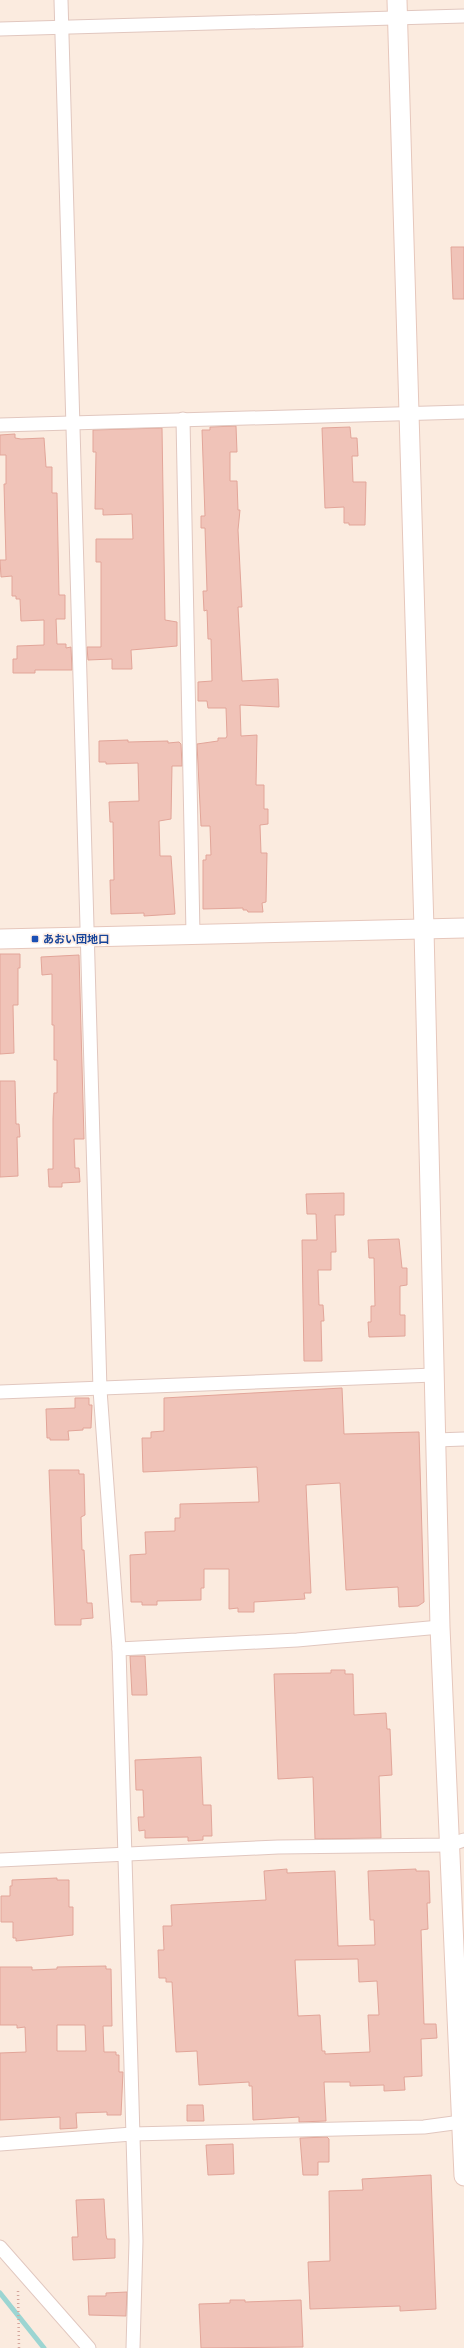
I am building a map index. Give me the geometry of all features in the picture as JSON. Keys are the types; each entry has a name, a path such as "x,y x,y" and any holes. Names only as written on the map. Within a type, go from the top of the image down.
{"street":[{"path":"61,0 75,423 100,1390 120,1649 136,2241 132,2348"},
{"path":"398,9 407,414 424,929 440,1627 457,1842 461,2122 464,2176"},
{"path":"0,29 398,9 464,16"},
{"path":"0,425 464,412"},
{"path":"183,419 193,934"},
{"path":"0,939 464,928"},
{"path":"0,1392 100,1390 434,1375"},
{"path":"436,1440 464,1439"},
{"path":"120,1649 297,1640 440,1627"},
{"path":"0,1860 278,1847 457,1842"},
{"path":"0,2144 132,2134 424,2127 461,2122"},
{"path":"0,2247 89,2348"}],"path":[{"path":"18,2267 19,2348"}],"building":[{"path":"451,247 464,247 464,299 453,299"},
{"path":"236,426 237,452 230,452 230,481 237,481 238,510 240,510 238,530 242,607 238,607 242,681 278,679 279,707 240,705 241,736 257,735 256,785 264,785 264,809 268,809 268,824 260,825 261,853 267,853 266,902 262,903 263,912 248,912 247,910 243,910 243,908 203,909 203,860 206,860 206,855 211,855 210,826 201,826 197,744 218,741 218,738 226,738 227,736 226,708 208,708 207,701 198,701 198,682 212,681 211,639 208,639 207,610 204,611 203,591 207,591 205,528 201,528 201,516 205,516 202,430 210,430 210,427"},
{"path":"350,427 351,438 357,438 358,456 352,456 353,482 366,482 365,525 349,525 349,523 344,523 344,507 325,508 322,428"},
{"path":"162,428 165,620 177,622 177,646 131,650 132,669 112,669 112,659 88,660 87,647 101,647 101,562 96,562 96,539 133,539 132,514 103,515 103,509 95,509 96,452 93,452 93,430"},
{"path":"15,434 15,438 21,439 44,438 46,467 52,467 52,493 57,493 59,595 65,595 65,619 56,619 57,644 66,644 66,648 71,647 72,670 35,670 35,673 13,673 13,659 17,659 17,646 44,645 44,620 21,621 20,599 16,599 16,596 12,596 12,576 1,577 0,560 6,560 4,484 6,484 6,455 0,455 0,435"},
{"path":"128,740 128,742 168,741 168,743 179,742 181,744 182,766 172,766 171,819 159,821 160,856 171,856 175,914 144,916 144,913 111,914 110,880 114,880 113,822 110,822 109,802 139,801 138,763 106,764 106,762 99,762 99,741"},
{"path":"0,954 20,954 20,968 18,968 18,1005 13,1005 14,1053 0,1054"},
{"path":"79,955 84,1139 74,1139 75,1168 79,1168 80,1182 62,1183 62,1187 49,1187 48,1169 53,1169 53,1119 54,1093 57,1093 57,1060 54,1060 52,974 42,975 41,957"},
{"path":"0,1081 15,1081 16,1124 19,1124 20,1137 17,1137 18,1176 0,1177"},
{"path":"344,1193 344,1215 335,1215 336,1252 331,1252 331,1270 318,1270 319,1305 323,1305 324,1321 321,1321 322,1361 304,1361 302,1240 317,1240 316,1214 307,1214 306,1194"},
{"path":"399,1239 402,1268 407,1268 407,1285 400,1286 400,1315 405,1315 405,1336 369,1337 368,1322 371,1322 371,1306 375,1306 374,1258 369,1258 368,1240"},
{"path":"342,1388 344,1434 419,1432 424,1602 418,1606 399,1607 398,1587 346,1590 340,1483 306,1485 311,1593 304,1593 305,1599 254,1602 254,1612 238,1612 238,1608 229,1609 229,1569 204,1569 204,1588 201,1588 201,1600 157,1601 157,1605 142,1605 142,1602 131,1602 130,1555 146,1554 145,1532 175,1531 175,1518 180,1518 180,1504 259,1502 257,1467 143,1472 142,1438 151,1438 151,1432 164,1431 164,1398"},
{"path":"75,1398 89,1398 89,1405 92,1405 91,1428 68,1431 69,1440 50,1440 50,1438 47,1438 46,1409 75,1408"},
{"path":"49,1470 79,1470 79,1474 84,1474 85,1515 81,1517 82,1550 84,1550 87,1603 92,1603 93,1618 81,1619 81,1625 55,1625"},
{"path":"130,1656 145,1656 147,1695 132,1695"},
{"path":"331,1670 345,1670 345,1674 353,1674 354,1715 386,1713 387,1729 390,1729 392,1775 379,1776 381,1838 315,1839 313,1777 278,1779 274,1674 331,1673"},
{"path":"201,1757 203,1805 211,1805 212,1836 203,1836 203,1840 188,1841 188,1837 145,1838 145,1830 139,1831 138,1817 144,1817 143,1790 136,1790 135,1760"},
{"path":"287,1869 287,1873 335,1871 338,1946 375,1945 374,1920 370,1920 368,1871 416,1869 416,1871 429,1871 430,1903 427,1903 428,1929 421,1930 424,2024 436,2024 437,2038 421,2039 422,2076 404,2077 405,2090 384,2091 384,2085 350,2086 350,2082 324,2082 326,2121 299,2122 299,2117 253,2120 252,2086 249,2086 249,2082 199,2085 197,2051 176,2052 172,1982 166,1982 166,1978 159,1978 158,1950 164,1950 163,1926 172,1926 171,1905 266,1900 264,1871","holes":["358,1959 359,1982 377,1981 379,2015 368,2015 370,2052 325,2054 325,2051 322,2051 320,2015 298,2016 295,1960"]},
{"path":"57,1878 57,1880 69,1880 69,1907 73,1907 73,1935 16,1941 16,1938 13,1938 13,1922 1,1922 1,1896 10,1896 10,1886 12,1886 12,1880"},
{"path":"106,1966 106,1969 111,1969 112,2026 103,2026 104,2052 116,2052 116,2055 119,2055 119,2072 123,2072 121,2115 107,2115 107,2112 76,2113 77,2128 60,2129 60,2117 0,2120 0,2053 26,2052 25,2027 17,2028 17,2025 0,2025 0,1967 32,1967 32,1970 57,1969 57,1967","holes":["57,2025 85,2025 86,2051 57,2051"]},
{"path":"187,2105 203,2105 204,2121 187,2121"},
{"path":"327,2137 329,2139 329,2162 318,2162 318,2175 303,2175 300,2138"},
{"path":"233,2144 234,2174 208,2175 206,2145"},
{"path":"431,2175 436,2309 400,2311 400,2306 310,2309 308,2262 330,2261 329,2191 363,2190 362,2179"},
{"path":"104,2199 106,2235 107,2239 115,2239 115,2258 73,2260 72,2237 78,2237 76,2200"},
{"path":"127,2292 126,2316 89,2315 88,2296 106,2296 106,2293"},
{"path":"230,2300 245,2300 245,2302 301,2300 303,2347 201,2348 199,2304 230,2303"}],"waterway":[{"path":"0,2293 44,2348"}],"place":[{"name":"あおい団地口","path":"35,939"}]}
